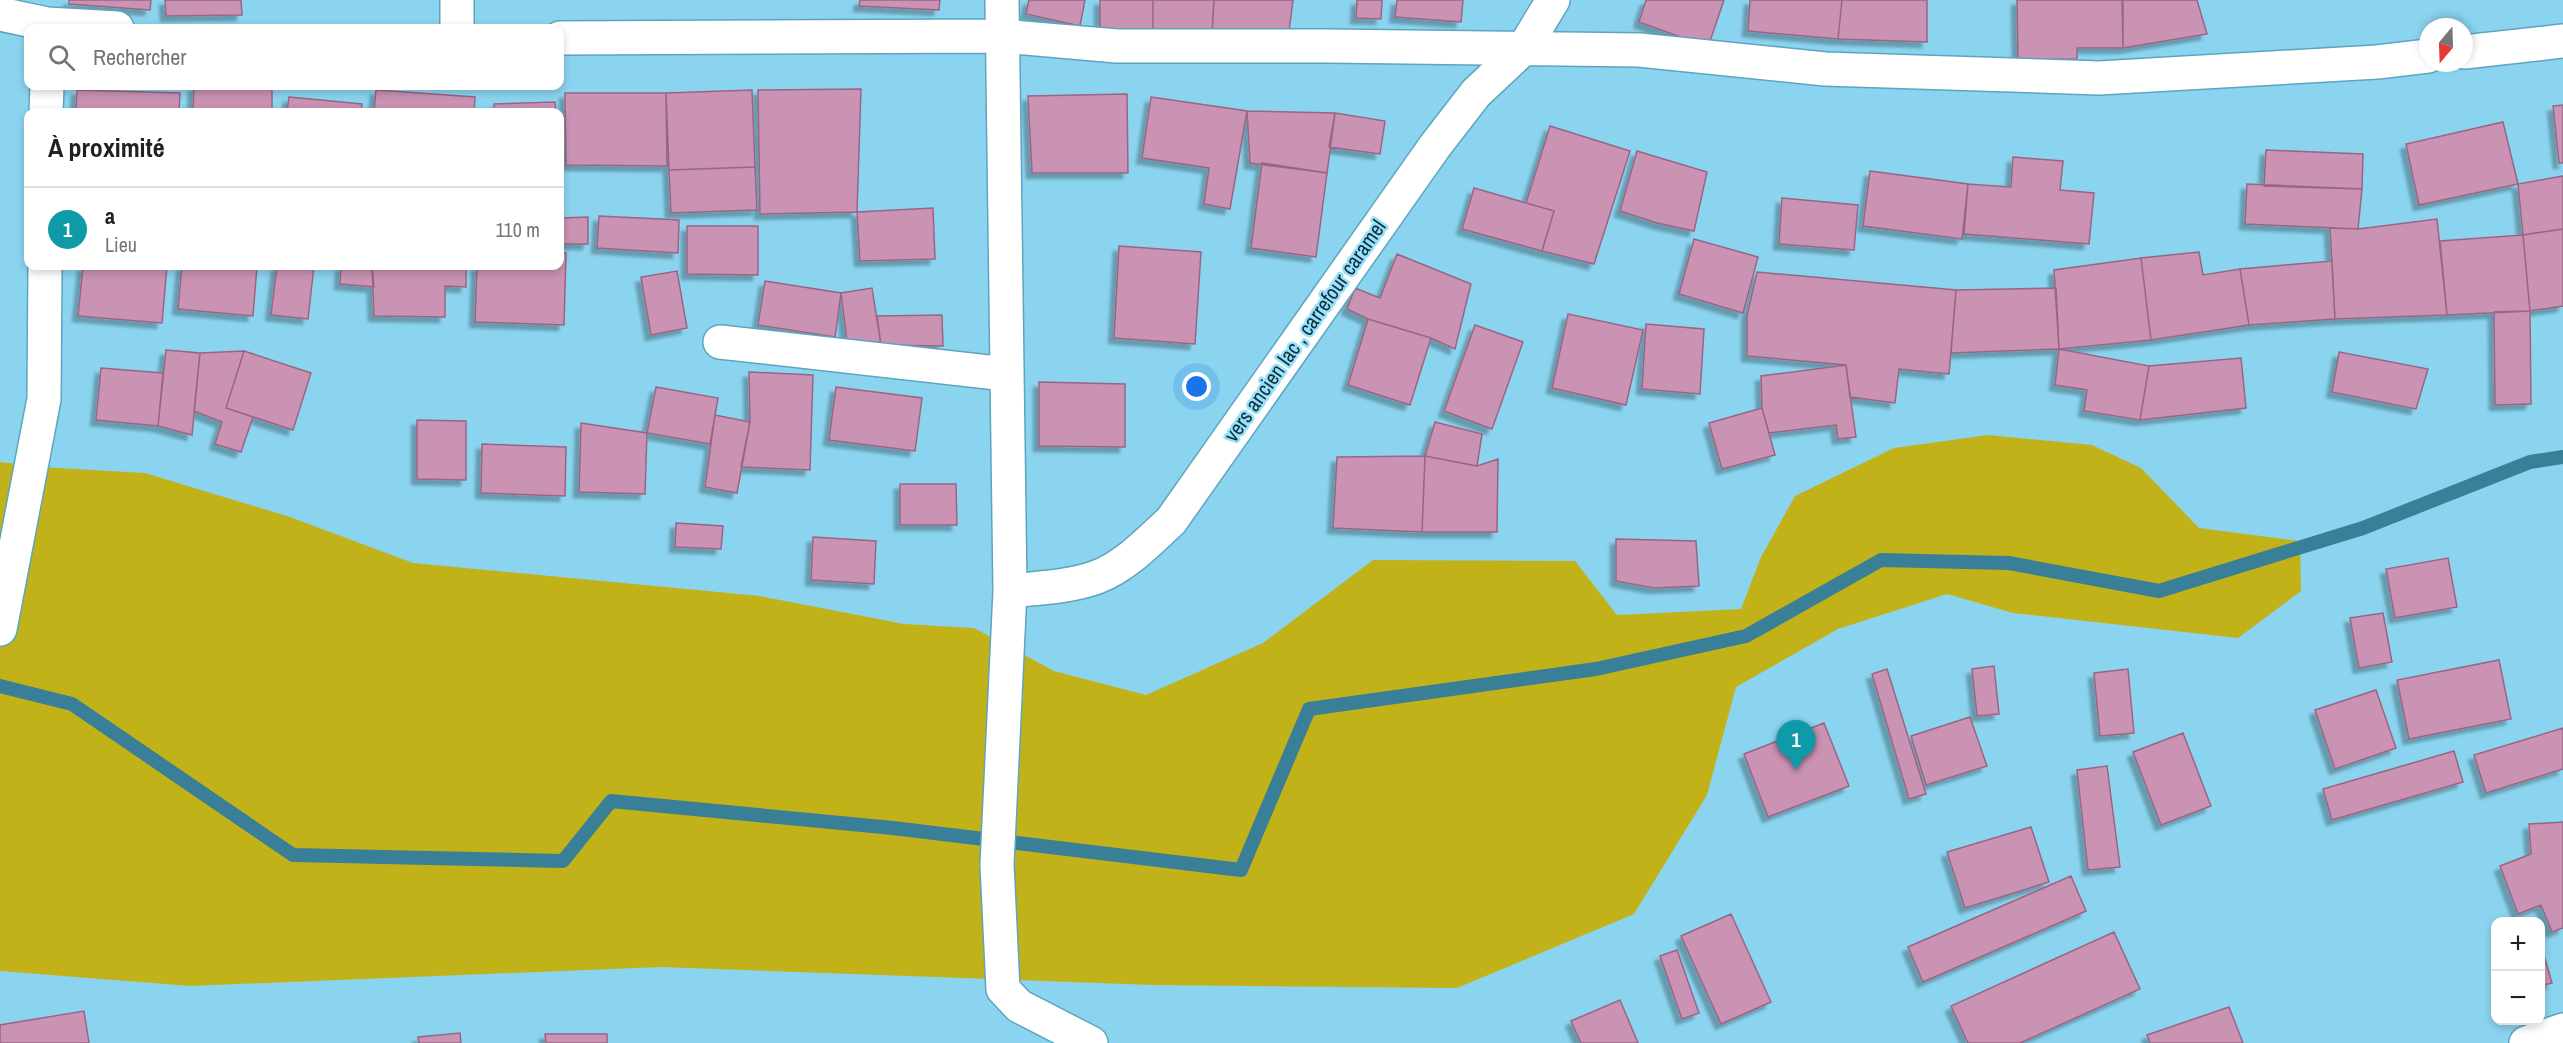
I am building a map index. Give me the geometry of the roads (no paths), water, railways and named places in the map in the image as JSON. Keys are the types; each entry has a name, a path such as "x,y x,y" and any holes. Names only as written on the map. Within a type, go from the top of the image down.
{"street":[{"path":"457,0 457,24"},
{"path":"1002,0 1010,591 997,865 1003,989 1018,1006 1091,1043"},
{"name":"vers ancien lac , carrefour caramel","path":"1010,591 1053,587 1098,576 1129,559 1171,521 1435,146 1476,93 1524,48 1553,0"},
{"path":"0,14 48,17 92,24"},
{"path":"564,38 1001,36 1117,46 1639,50 1825,69 1978,76 2098,78 2377,62 2419,57"},
{"path":"2473,51 2563,41"},
{"path":"46,108 47,90"},
{"path":"0,630 44,399 45,270"},
{"path":"720,342 1006,374"},
{"path":"2526,1043 2563,1030"}],"waterway":[{"path":"0,686 72,704 293,855 563,861 611,801 893,828 1241,870 1309,709 1596,669 1746,636 1881,560 2009,563 2159,591 2363,528 2530,462 2563,457"}],"place":[{"name":"a","path":"1796,770"}]}
